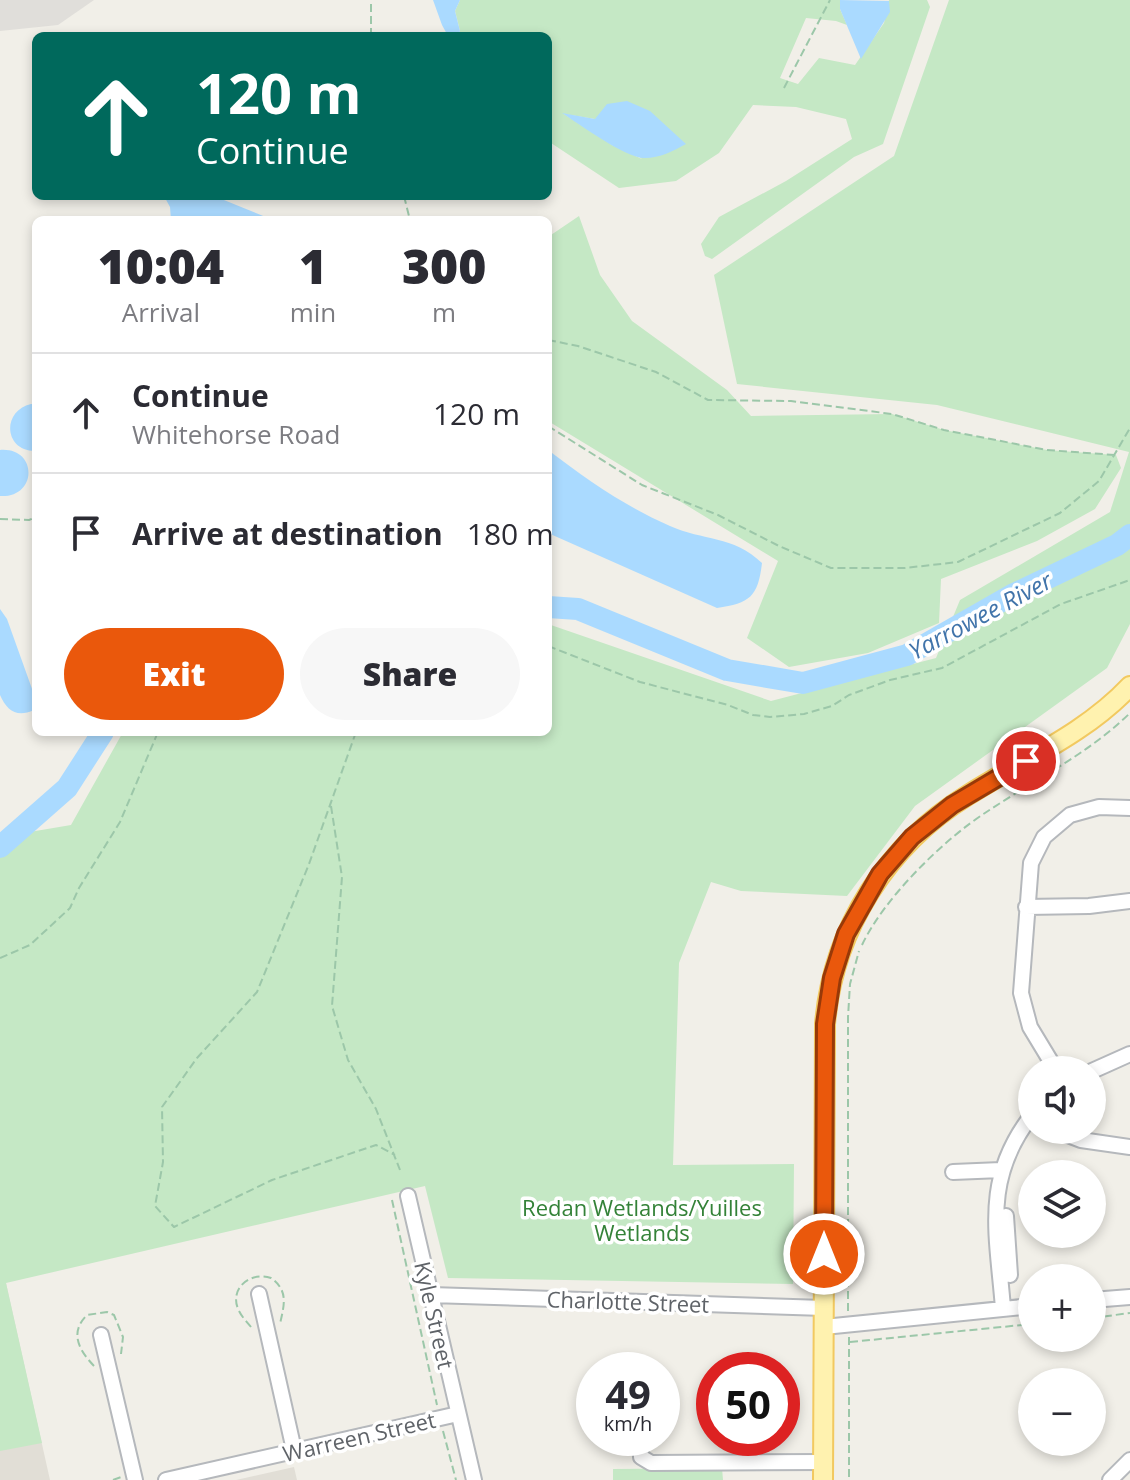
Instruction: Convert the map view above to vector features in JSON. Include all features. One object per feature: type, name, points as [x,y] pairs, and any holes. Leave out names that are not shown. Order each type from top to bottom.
[{"type":"main road","points":[[823,1471],[825,1024],[832,978],[846,934],[867,894],[896,854],[922,829],[952,805],[1070,735],[1130,686]]},
{"type":"street","points":[[1048,1056],[1030,1027],[1022,1002],[1021,976],[1031,863],[1040,842],[1064,818],[1081,811],[1106,807],[1130,808]]},
{"type":"street","points":[[1026,907],[1089,906],[1130,901]]},
{"type":"street","points":[[1106,1065],[1130,1054]]},
{"type":"street","points":[[1007,1308],[1001,1170],[1018,1135]]},
{"type":"street","points":[[1106,1144],[1130,1147]]},
{"type":"street","points":[[953,1172],[1001,1170]]},
{"type":"street","name":"Kyle Street","points":[[408,1196],[474,1480]]},
{"type":"street","points":[[259,1294],[294,1450]]},
{"type":"street","name":"Charlotte Street","points":[[431,1295],[824,1318],[1018,1307]]},
{"type":"street","points":[[1106,1299],[1130,1297]]},
{"type":"street","points":[[101,1335],[128,1479]]},
{"type":"street","name":"Warreen Street","points":[[166,1480],[458,1414]]},
{"type":"street","points":[[641,1456],[651,1463],[823,1471]]},
{"type":"street","points":[[1110,1480],[1130,1460]]},
{"type":"path","points":[[371,0],[371,32]]},
{"type":"path","points":[[784,88],[830,0]]},
{"type":"path","points":[[552,341],[578,346],[656,372],[708,400],[791,401],[892,414],[944,430],[1047,450],[1116,455]]},
{"type":"path","points":[[552,429],[642,485],[718,515],[831,568],[905,568],[958,562],[1060,513],[1099,481],[1130,428]]},
{"type":"path","points":[[0,519],[32,519]]},
{"type":"path","points":[[552,648],[640,682],[728,705],[753,715],[804,714],[832,706],[849,695],[890,680],[942,668],[1061,604],[1130,580]]},
{"type":"path","points":[[847,1198],[850,984],[868,932],[901,889],[962,830],[1095,744],[1130,713]]},
{"type":"path","points":[[0,958],[30,945],[70,908],[120,822],[156,736]]},
{"type":"path","points":[[355,736],[331,805],[257,992],[197,1058],[162,1107],[163,1162],[155,1206],[174,1227],[272,1180],[376,1145],[395,1155]]},
{"type":"path","points":[[331,805],[342,877],[332,1006],[348,1060],[376,1109],[400,1170]]},
{"type":"path","points":[[392,1200],[438,1404]]},
{"type":"path","points":[[96,1371],[81,1350],[77,1338],[80,1322],[87,1315],[97,1312]]},
{"type":"path","points":[[1106,1316],[1130,1313]]},
{"type":"path","points":[[849,1342],[1018,1325]]},
{"type":"path","points":[[444,1431],[456,1480]]},
{"type":"path","points":[[113,1480],[128,1479]]},
{"type":"shaded area","points":[[0,0],[94,0],[58,25],[0,31]]},
{"type":"shaded area","points":[[6,1283],[50,1480],[0,1480],[0,1285]]},
{"type":"shaded area","points":[[294,1467],[297,1480],[236,1480]]},
{"type":"green space","points":[[460,0],[840,0],[840,9],[847,25],[806,18],[780,78],[798,84],[819,58],[855,65],[884,23],[889,0],[927,0],[930,7],[883,144],[854,157],[712,259],[705,256],[701,244],[719,217],[786,181],[852,139],[846,119],[796,107],[753,105],[719,153],[676,181],[619,188],[552,144],[552,32],[460,31],[455,11]],"holes":[[[564,114],[595,119],[642,159],[612,145]]]},
{"type":"green space","name":"Redan Wetlands/Yuilles Wetlands","points":[[949,0],[1130,0],[1130,624],[1107,668],[915,806],[847,896],[741,891],[711,882],[679,963],[673,1165],[794,1164],[793,1284],[448,1278],[425,1186],[6,1283],[42,1443],[0,1451],[0,837],[71,825],[121,736],[552,736],[552,625],[771,701],[936,658],[960,600],[1110,512],[1129,452],[937,405],[737,384],[714,275],[894,156]]},
{"type":"green space","points":[[579,216],[600,275],[632,321],[727,390],[751,416],[892,414],[944,430],[1047,450],[1116,455],[1121,468],[1095,509],[1037,541],[941,579],[939,623],[868,653],[789,667],[747,638],[778,561],[552,423],[552,234]]},
{"type":"green space","points":[[722,1468],[723,1480],[613,1480],[613,1469]]},
{"type":"water","points":[[433,0],[460,0],[455,11],[460,32],[446,32]]},
{"type":"water","points":[[840,0],[889,1],[890,12],[861,59],[840,9]]},
{"type":"water","points":[[627,101],[650,111],[686,144],[656,157],[637,157],[603,140],[562,113],[595,119],[607,104]]},
{"type":"water","points":[[166,200],[224,200],[263,216],[171,216]]},
{"type":"water","points":[[32,404],[32,451],[25,450],[12,438],[11,422],[21,408]]},
{"type":"water","points":[[0,450],[21,456],[27,464],[28,473],[27,482],[21,489],[0,496]]},
{"type":"water","points":[[552,453],[638,510],[682,531],[729,543],[762,563],[755,591],[745,601],[717,608],[552,535]]},
{"type":"water","points":[[0,609],[7,619],[32,689],[32,711],[13,712],[0,695]]},
{"type":"waterway","name":"Yarrowee River","points":[[552,607],[578,609],[727,670],[803,683],[907,655],[1012,595],[1117,545],[1130,535]]},
{"type":"waterway","name":"Yarrowee River","points":[[0,847],[67,788],[100,736]]},
{"type":"route","points":[[824,1254],[825,1024],[827,999],[846,934],[880,874],[912,837],[968,794],[1026,761]]}]
